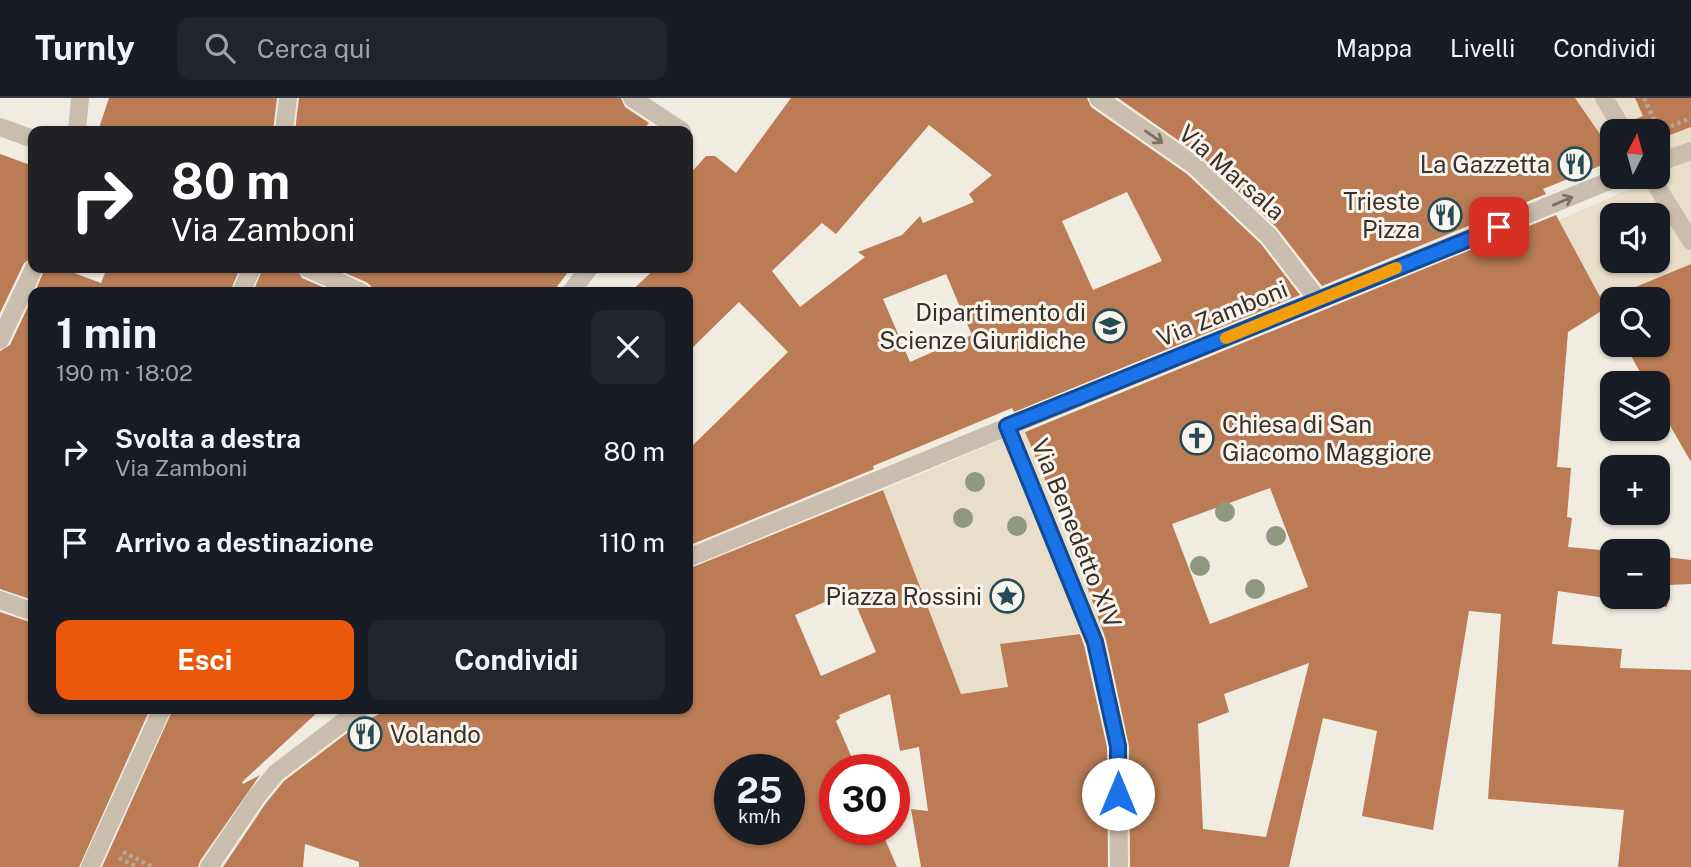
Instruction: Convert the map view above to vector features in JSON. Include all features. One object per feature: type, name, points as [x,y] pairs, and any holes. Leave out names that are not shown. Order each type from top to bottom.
[{"type":"street","points":[[77,126],[80,98]]},
{"type":"street","points":[[285,126],[288,98]]},
{"type":"street","points":[[632,98],[674,126]]},
{"type":"street","name":"Via Marsala","points":[[1098,98],[1194,165],[1269,236],[1318,300]]},
{"type":"street","points":[[1604,98],[1617,119]]},
{"type":"street","points":[[0,127],[28,137]]},
{"type":"street","points":[[1670,158],[1691,151]]},
{"type":"street","name":"Via Zamboni","points":[[693,556],[1600,185]]},
{"type":"street","points":[[1658,189],[1691,241]]},
{"type":"street","points":[[0,341],[32,273]]},
{"type":"street","points":[[318,273],[350,287]]},
{"type":"street","points":[[574,287],[585,273]]},
{"type":"street","name":"Via Benedetto XIV","points":[[1007,426],[1095,642],[1118,746],[1119,867]]},
{"type":"street","points":[[0,600],[28,610]]},
{"type":"street","points":[[90,867],[160,714]]},
{"type":"street","points":[[209,867],[257,796],[276,773],[353,714]]},
{"type":"path","points":[[1644,98],[1659,131],[1691,118]]},
{"type":"path","points":[[121,851],[153,867]]},
{"type":"shaded area","points":[[1575,98],[1635,98],[1643,116],[1638,119],[1600,119],[1600,133]]},
{"type":"shaded area","points":[[1691,127],[1691,264],[1670,273],[1670,203],[1600,203],[1600,273],[1669,273],[1636,287],[1600,287],[1600,297],[1559,220],[1630,189],[1670,189],[1670,135]]},
{"type":"shaded area","name":"Piazza Rossini","points":[[1024,430],[1074,549],[1103,630],[1000,644],[1008,687],[958,695],[948,659],[883,490]]},
{"type":"building","points":[[109,98],[277,98],[274,126],[100,126]]},
{"type":"building","points":[[299,98],[621,98],[625,107],[649,123],[646,126],[296,126]]},
{"type":"building","points":[[791,98],[1087,98],[1091,107],[1187,174],[1261,244],[1300,295],[1014,412],[1012,408],[693,544],[693,445],[788,352],[739,302],[693,347],[693,287],[635,287],[651,273],[693,273],[693,170],[706,156],[715,156],[736,173]],"holes":[[[929,125],[992,175],[969,194],[974,202],[923,223],[920,216],[902,235],[858,252],[865,257],[800,307],[772,271],[822,223],[836,234]],[[1127,192],[1162,261],[1093,290],[1062,221]],[[946,274],[972,335],[910,362],[883,299]]]},
{"type":"building","points":[[1118,98],[1575,98],[1600,134],[1600,166],[1543,189],[1546,194],[1322,286],[1277,228],[1202,157]]},
{"type":"building","points":[[1635,98],[1691,98],[1691,127],[1670,135],[1670,119],[1636,119],[1643,116]]},
{"type":"building","points":[[0,154],[28,164],[28,260],[24,263],[0,313]]},
{"type":"building","points":[[1556,215],[1600,297],[1600,312],[1568,332],[1557,467],[1571,468],[1567,517],[1572,518],[1568,547],[1600,550],[1600,597],[1558,591],[1552,644],[1622,649],[1620,668],[1691,670],[1691,867],[1618,867],[1624,810],[1488,799],[1501,614],[1469,611],[1433,830],[1362,816],[1377,731],[1323,718],[1289,867],[1130,867],[1129,746],[1106,640],[1074,549],[1025,432]],"holes":[[[1270,488],[1308,587],[1210,624],[1172,524]],[[1309,663],[1266,837],[1203,829],[1198,724],[1229,712],[1224,694]]]},
{"type":"building","points":[[1691,264],[1691,462],[1670,426],[1670,371],[1639,371],[1632,357],[1670,357],[1670,287],[1636,287]]},
{"type":"building","points":[[43,273],[74,273],[101,283],[105,273],[238,273],[232,287],[37,287]]},
{"type":"building","points":[[261,273],[299,273],[302,278],[323,287],[255,287]]},
{"type":"building","points":[[345,273],[567,273],[557,287],[371,287]]},
{"type":"building","points":[[28,307],[28,598],[0,589],[0,351],[10,345]]},
{"type":"building","points":[[883,490],[961,694],[1008,687],[1000,644],[1080,634],[1107,747],[1108,867],[921,867],[911,809],[928,811],[919,747],[900,751],[890,694],[839,715],[840,718],[836,721],[850,754],[819,754],[819,845],[887,845],[897,867],[359,867],[359,862],[305,844],[303,867],[223,867],[284,781],[359,724],[379,714],[693,714],[693,567]],"holes":[[[850,591],[876,652],[821,676],[795,615]]]},
{"type":"building","points":[[1670,558],[1691,560],[1691,584],[1670,585]]},
{"type":"building","points":[[0,612],[28,621],[28,714],[148,714],[79,867],[0,867]]},
{"type":"building","points":[[171,714],[316,714],[242,782],[243,784],[260,775],[198,867],[102,867]]},
{"type":"slow traffic","points":[[1226,338],[1396,268]]},
{"type":"place","name":"La Gazzetta","points":[[1575,164]]},
{"type":"place","name":"Trieste Pizza","points":[[1445,215]]},
{"type":"place","name":"Dipartimento di Scienze Giuridiche","points":[[1110,326]]},
{"type":"place","name":"Chiesa di San Giacomo Maggiore","points":[[1197,438]]},
{"type":"place","name":"Piazza Rossini","points":[[1007,596]]},
{"type":"place","name":"Volando","points":[[365,734]]},
{"type":"route","points":[[1118,794],[1118,746],[1095,642],[1007,426],[1499,227]]}]
